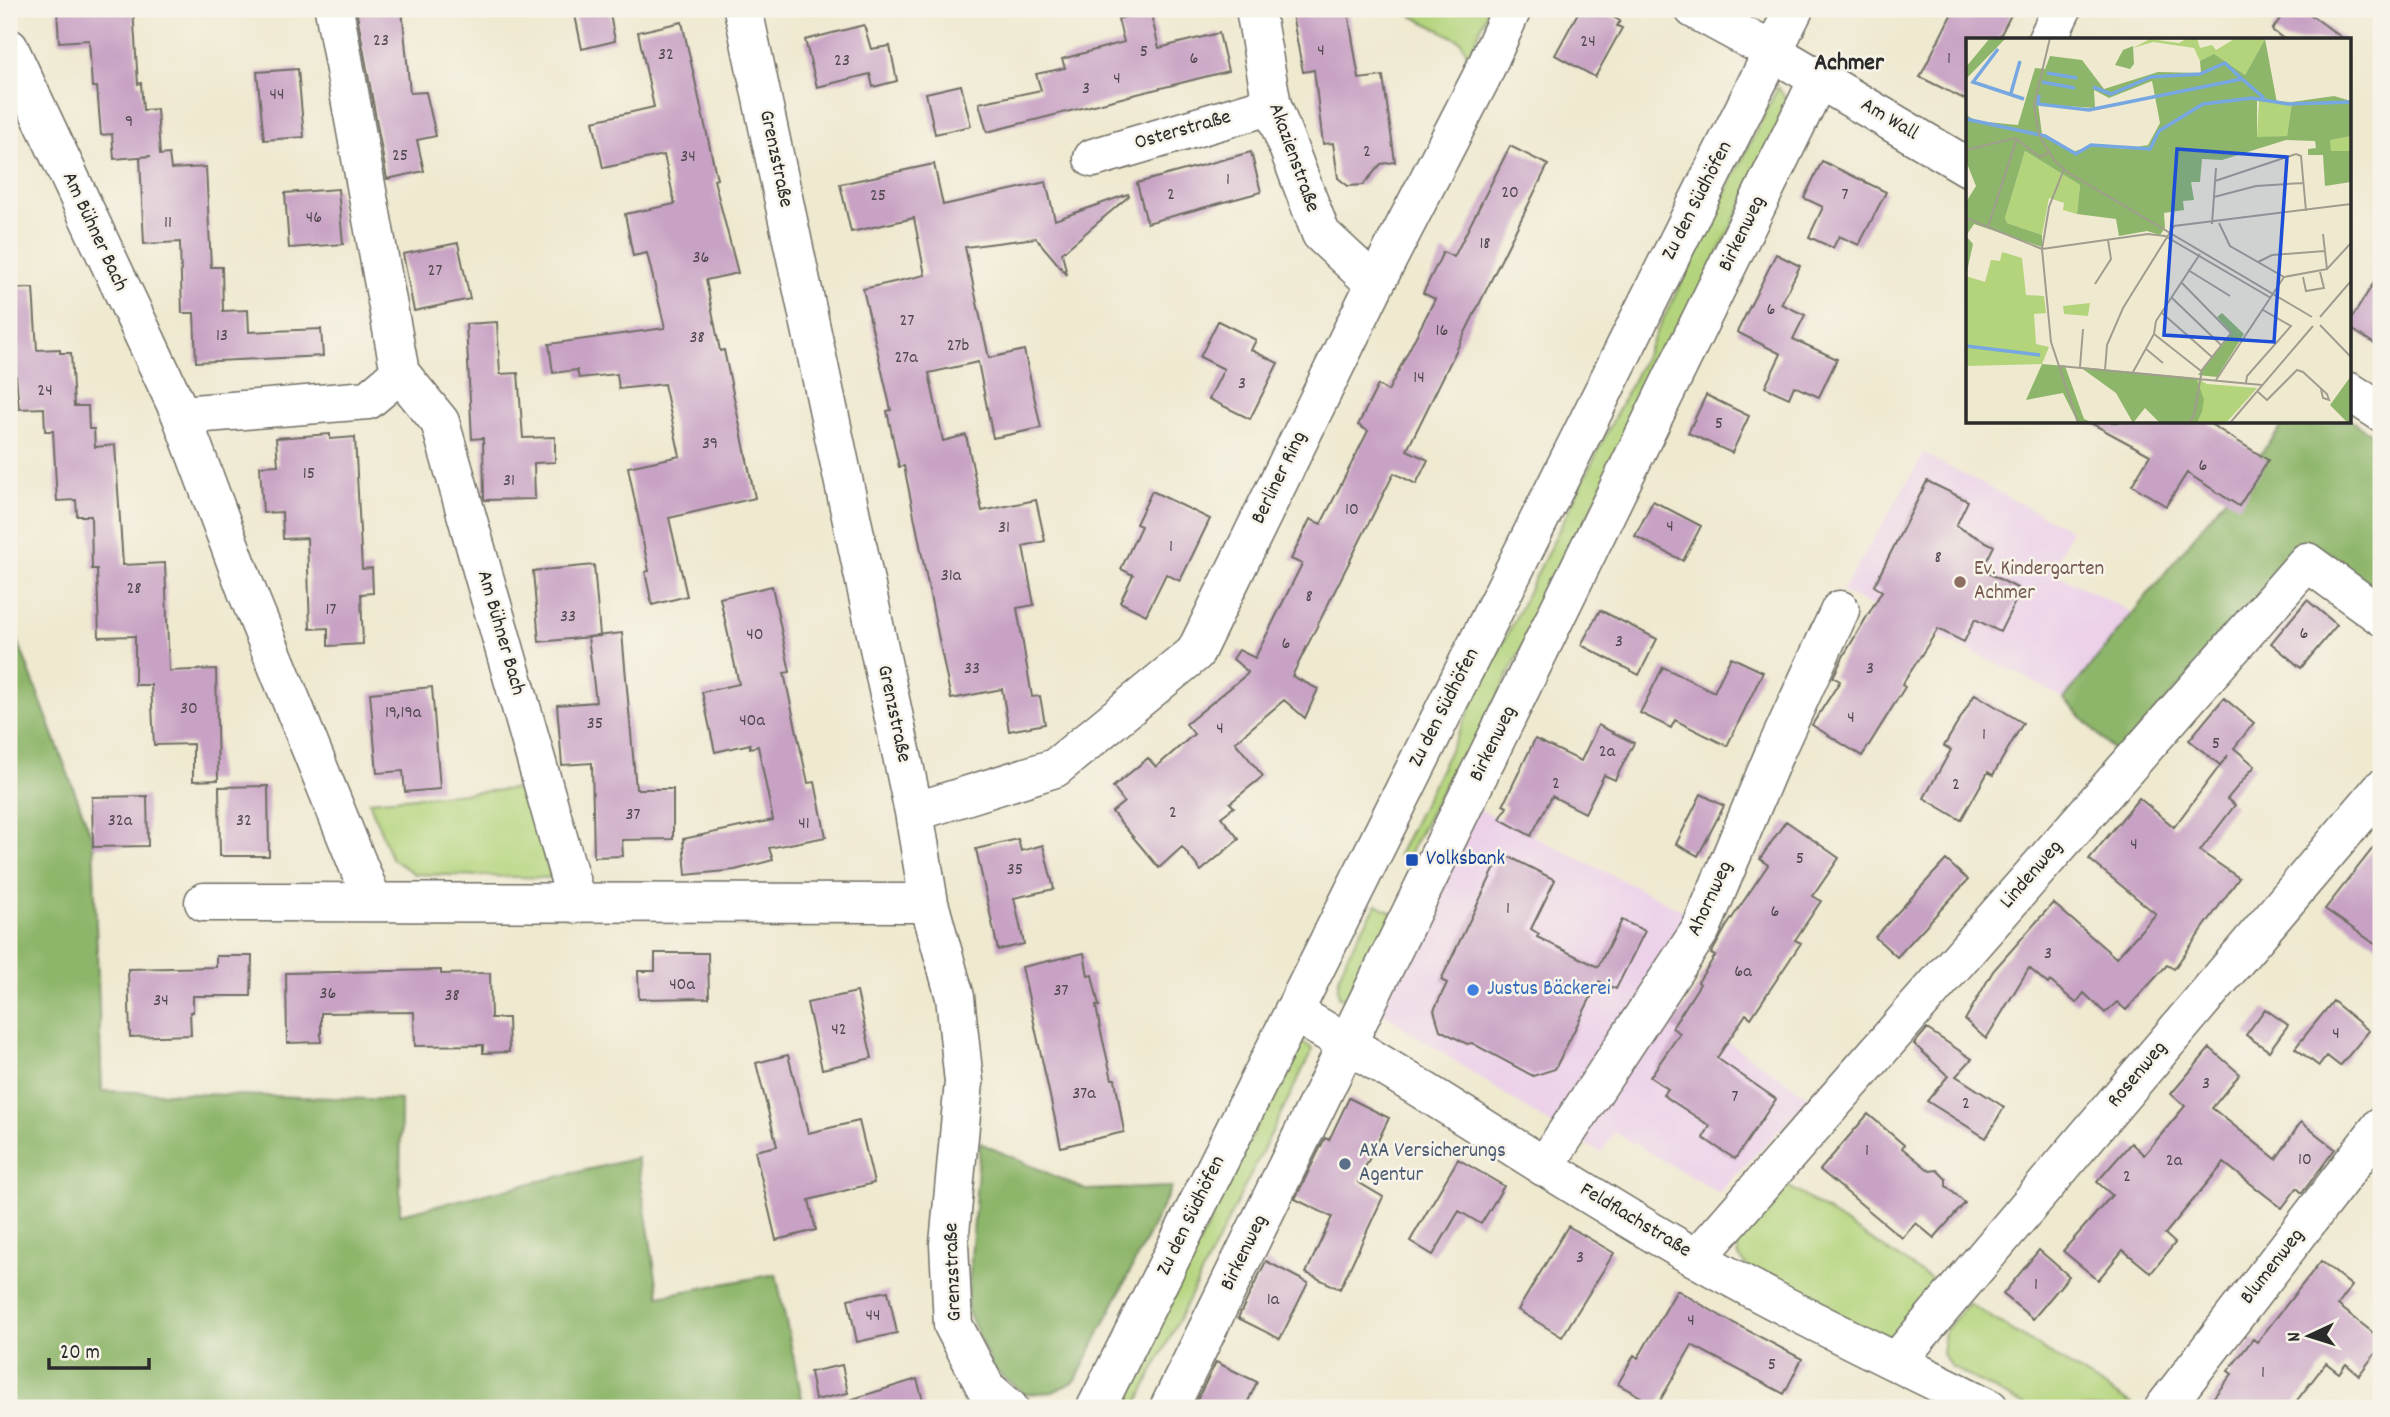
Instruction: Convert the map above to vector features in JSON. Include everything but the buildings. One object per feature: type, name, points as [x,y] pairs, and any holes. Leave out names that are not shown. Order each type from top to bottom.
[{"type":"street","name":"Am Bühner Bach","points":[[334,9],[400,373],[440,422],[577,904]]},
{"type":"street","name":"Grenzstraße","points":[[744,9],[914,813],[929,903],[955,997],[964,1082],[949,1244],[953,1325],[986,1388],[1009,1408]]},
{"type":"street","name":"Akazienstraße","points":[[1255,9],[1272,105],[1321,234],[1375,284]]},
{"type":"street","name":"Berliner Ring","points":[[914,813],[1055,768],[1195,653],[1375,284],[1481,78],[1512,9]]},
{"type":"street","points":[[1693,9],[1773,52]]},
{"type":"street","name":"Zu den Südhöfen","points":[[1097,1408],[1794,9]]},
{"type":"street","points":[[2048,38],[2062,9]]},
{"type":"street","name":"Am Bühner Bach","points":[[9,48],[181,415],[248,594],[373,902]]},
{"type":"street","name":"Am Wall","points":[[1773,52],[1966,166]]},
{"type":"street","name":"Birkenweg","points":[[1169,1408],[1819,78]]},
{"type":"street","name":"Osterstraße","points":[[1093,158],[1272,105]]},
{"type":"street","points":[[181,415],[369,400],[400,373]]},
{"type":"street","points":[[2352,394],[2381,412]]},
{"type":"street","name":"Lindenweg","points":[[1697,1258],[2307,562],[2381,616]]},
{"type":"street","name":"Ahornweg","points":[[1544,1167],[1701,929],[1774,754],[1840,610]]},
{"type":"street","name":"Rosenweg","points":[[1896,1362],[2381,789]]},
{"type":"street","points":[[204,902],[929,903]]},
{"type":"street","name":"Feldflachstraße","points":[[1293,1012],[1348,1043],[1544,1167],[1697,1258],[1989,1408]]},
{"type":"street","name":"Blumenweg","points":[[2164,1408],[2381,1126]]},
{"type":"shaded area","name":"Ev. Kindergarten Achmer","points":[[1924,454],[2071,530],[2052,572],[2133,613],[2064,699],[2018,673],[1842,592]]},
{"type":"shaded area","points":[[1477,808],[1716,927],[1667,1001],[1810,1097],[1719,1193],[1614,1132],[1601,1153],[1553,1126],[1381,1012]]},
{"type":"green space","points":[[1399,9],[1488,9],[1469,58],[1461,41]]},
{"type":"green space","points":[[1778,87],[1786,99],[1781,127],[1456,780],[1448,778],[1406,860],[1398,855]]},
{"type":"green space","points":[[2352,421],[2381,439],[2381,605],[2303,552],[2117,754],[2064,699],[2284,424],[2352,424]]},
{"type":"green space","points":[[9,617],[93,840],[102,1091],[401,1100],[400,1214],[637,1158],[659,1296],[776,1274],[804,1408],[9,1408]]},
{"type":"green space","points":[[526,788],[551,878],[415,874],[391,858],[369,801]]},
{"type":"green space","points":[[1377,904],[1394,914],[1349,999],[1339,997],[1338,987],[1344,963]]},
{"type":"green space","points":[[1304,1043],[1313,1049],[1135,1408],[1119,1408],[1295,1048]]},
{"type":"green space","points":[[980,1143],[1086,1190],[1172,1187],[1076,1380],[1053,1392],[1025,1394],[993,1369],[967,1309]]},
{"type":"green space","points":[[1785,1184],[1945,1288],[1892,1337],[1876,1338],[1749,1269],[1738,1255],[1736,1235]]},
{"type":"green space","points":[[1968,1303],[2138,1408],[2029,1408],[1953,1368],[1942,1354],[1945,1331]]},
{"type":"place","name":"Ev. Kindergarten Achmer","points":[[1960,582]]},
{"type":"place","name":"Volksbank","points":[[1412,860]]},
{"type":"place","name":"Justus Bäckerei","points":[[1473,990]]},
{"type":"place","name":"AXA Versicherungs Agentur","points":[[1345,1164]]},
{"type":"district","name":"Achmer","points":[[1849,64]]}]
